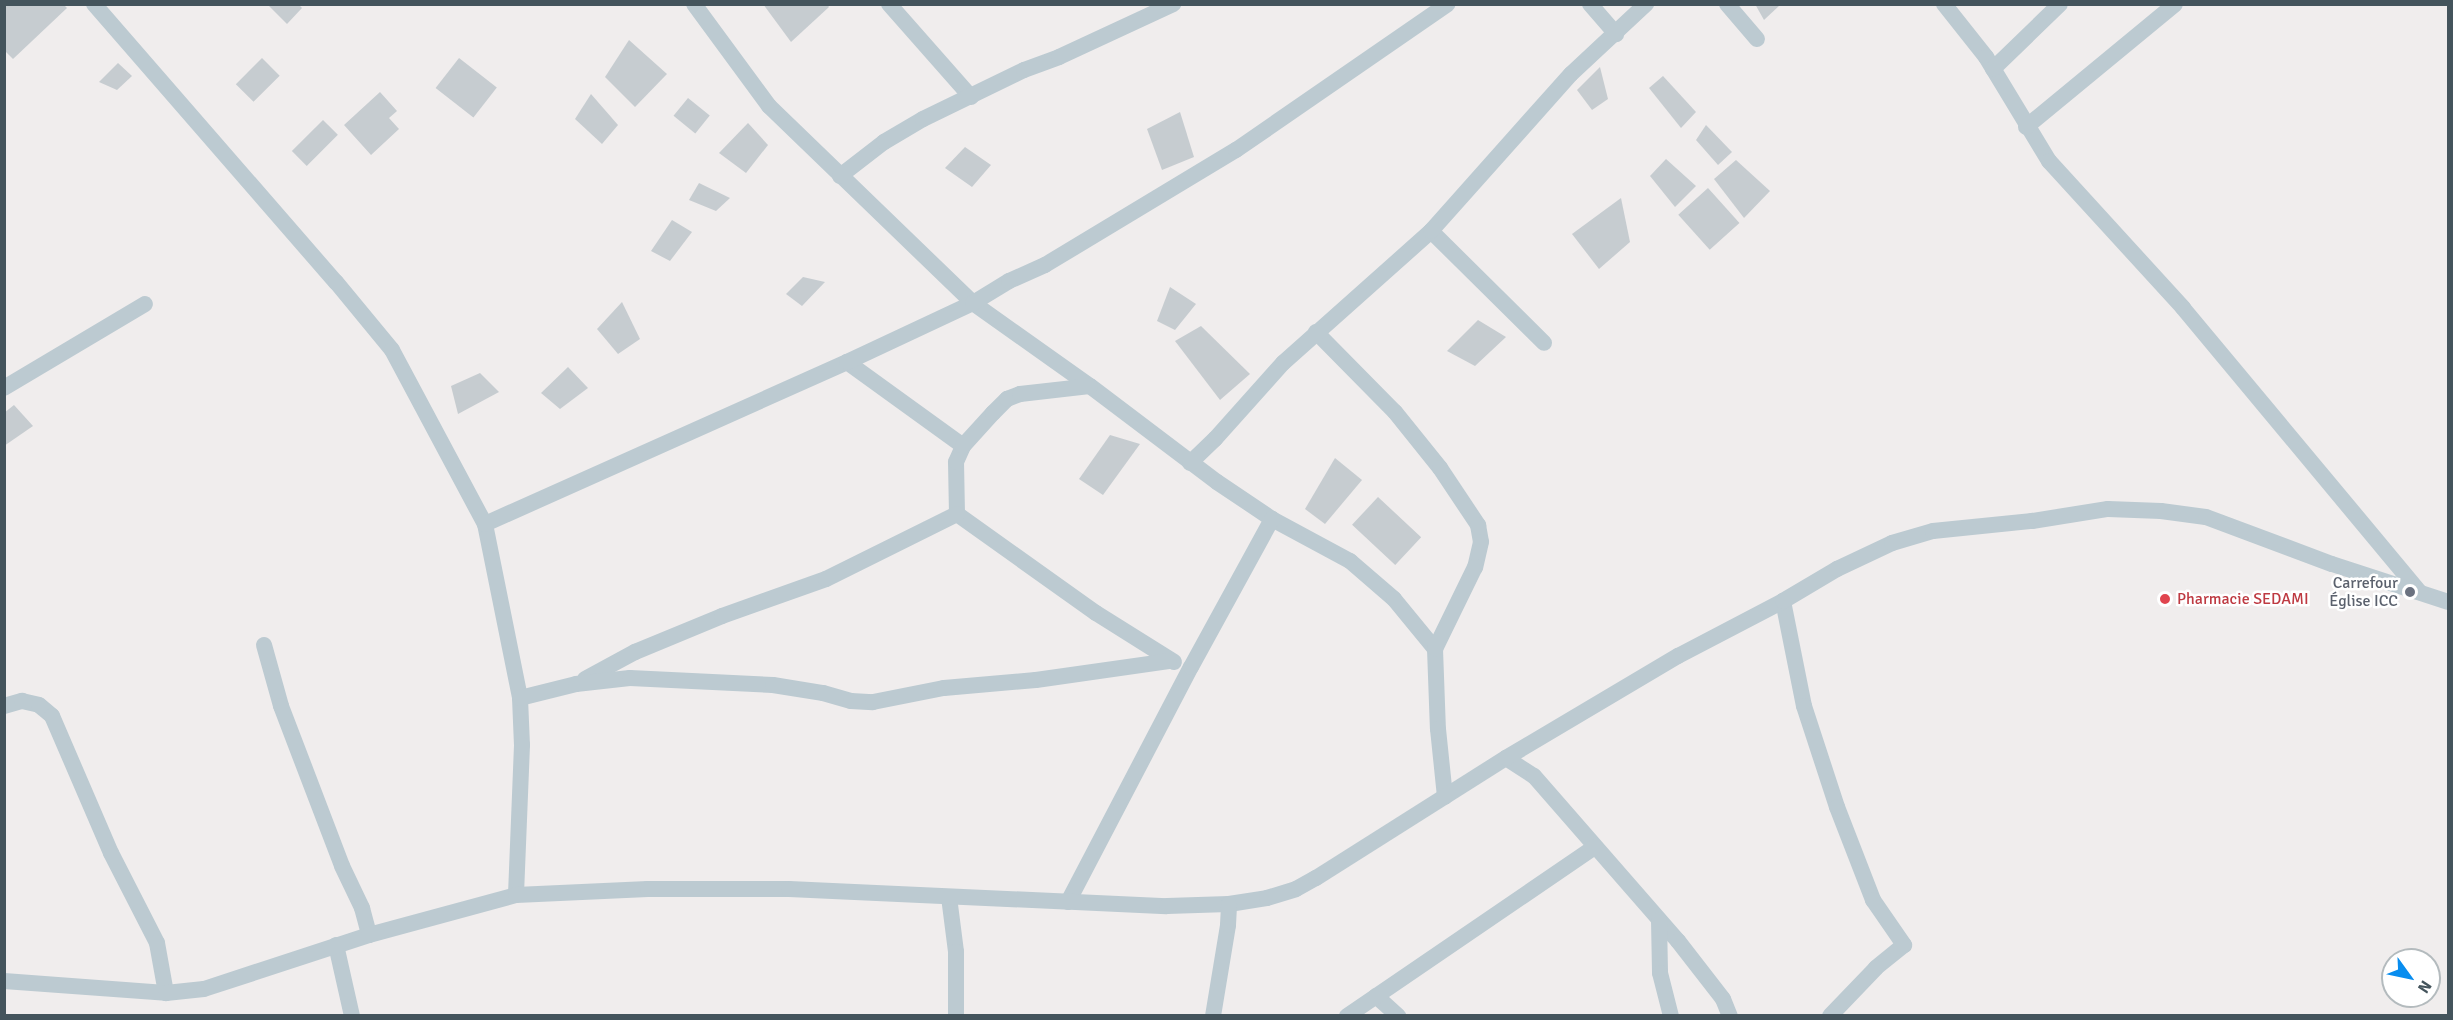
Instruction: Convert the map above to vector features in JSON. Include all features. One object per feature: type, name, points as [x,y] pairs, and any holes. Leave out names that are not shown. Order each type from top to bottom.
[{"type":"street","points":[[94,4],[336,282],[392,350],[485,524],[520,698],[522,745],[516,895]]},
{"type":"street","points":[[694,4],[769,106],[973,303],[1090,386],[1190,463],[1272,519],[1331,549],[1374,579],[1435,649]]},
{"type":"street","points":[[889,4],[971,97]]},
{"type":"street","points":[[840,176],[884,142],[913,124],[1024,70],[1059,57],[1173,4]]},
{"type":"street","points":[[485,524],[973,303],[1185,183],[1448,4]]},
{"type":"street","points":[[1590,4],[1616,34]]},
{"type":"street","points":[[1190,463],[1215,440],[1283,363],[1431,231],[1572,74],[1646,4]]},
{"type":"street","points":[[1727,4],[1757,39]]},
{"type":"street","points":[[1944,4],[1993,69],[2026,127],[2049,161],[2170,292],[2420,593]]},
{"type":"street","points":[[1993,69],[2060,4]]},
{"type":"street","points":[[2026,127],[2175,4]]},
{"type":"street","points":[[1431,231],[1544,344]]},
{"type":"street","points":[[4,388],[145,304]]},
{"type":"street","points":[[1316,332],[1395,412],[1440,468],[1478,525],[1481,542],[1475,567],[1435,649],[1438,729],[1445,797]]},
{"type":"street","points":[[847,362],[963,446]]},
{"type":"street","points":[[957,514],[956,462],[963,446],[1007,399],[1020,394],[1090,386]]},
{"type":"street","points":[[4,981],[166,993],[204,989],[369,935],[516,895],[705,889],[789,890],[1167,906],[1229,904],[1267,898],[1296,890],[1506,758],[1678,656],[1783,601],[1837,568],[1892,543],[1933,531],[2032,521],[2108,509],[2161,512],[2206,518],[2332,564],[2448,602]]},
{"type":"street","points":[[957,514],[1169,661],[1191,667]]},
{"type":"street","points":[[576,684],[657,643],[722,616],[826,579],[957,514]]},
{"type":"street","points":[[1068,902],[1191,667],[1272,519]]},
{"type":"street","points":[[1783,601],[1804,706],[1837,807],[1873,900],[1904,945],[1876,968],[1830,1016]]},
{"type":"street","points":[[264,645],[281,706],[342,866],[362,909],[369,935]]},
{"type":"street","points":[[520,698],[576,684],[630,678],[762,684],[873,702],[944,688],[1036,680],[1169,661]]},
{"type":"street","points":[[4,706],[22,701],[39,705],[52,716],[111,853],[157,943],[166,993]]},
{"type":"street","points":[[1506,758],[1533,776],[1659,920],[1701,969],[1723,999],[1730,1016]]},
{"type":"street","points":[[1347,1016],[1595,847]]},
{"type":"street","points":[[949,897],[956,952],[956,1016]]},
{"type":"street","points":[[1213,1016],[1229,904]]},
{"type":"street","points":[[1659,920],[1660,973],[1671,1016]]},
{"type":"street","points":[[336,945],[352,1016]]},
{"type":"street","points":[[1376,996],[1398,1016]]},
{"type":"building","points":[[7,4],[63,4],[67,8],[13,59],[4,50],[4,7]]},
{"type":"building","points":[[267,4],[298,4],[302,8],[287,24]]},
{"type":"building","points":[[763,4],[827,4],[829,7],[791,42]]},
{"type":"building","points":[[1755,4],[1781,4],[1764,20]]},
{"type":"building","points":[[629,40],[667,74],[635,107],[605,77]]},
{"type":"building","points":[[262,58],[280,76],[254,102],[236,84]]},
{"type":"building","points":[[459,58],[497,88],[473,117],[436,88]]},
{"type":"building","points":[[118,63],[132,76],[117,90],[99,82]]},
{"type":"building","points":[[1600,67],[1608,99],[1592,110],[1577,90]]},
{"type":"building","points":[[1663,76],[1696,112],[1681,128],[1649,88]]},
{"type":"building","points":[[380,92],[397,111],[389,118],[399,129],[371,155],[344,125]]},
{"type":"building","points":[[591,94],[618,125],[602,144],[575,119]]},
{"type":"building","points":[[688,98],[710,116],[695,133],[674,116]]},
{"type":"building","points":[[1180,112],[1194,157],[1162,170],[1147,129]]},
{"type":"building","points":[[323,120],[338,135],[307,166],[292,151]]},
{"type":"building","points":[[748,123],[768,145],[746,173],[719,153]]},
{"type":"building","points":[[1706,125],[1732,152],[1718,165],[1696,140]]},
{"type":"building","points":[[965,147],[991,165],[972,187],[945,168]]},
{"type":"building","points":[[1666,159],[1696,186],[1675,207],[1650,176]]},
{"type":"building","points":[[1736,160],[1770,191],[1744,218],[1714,179]]},
{"type":"building","points":[[699,183],[730,198],[716,211],[689,200]]},
{"type":"building","points":[[1708,188],[1739,223],[1710,250],[1678,215]]},
{"type":"building","points":[[1621,198],[1630,242],[1599,269],[1572,234]]},
{"type":"building","points":[[672,220],[692,232],[670,261],[651,251]]},
{"type":"building","points":[[803,277],[825,282],[802,306],[786,294]]},
{"type":"building","points":[[1170,287],[1196,304],[1175,330],[1157,321]]},
{"type":"building","points":[[622,302],[640,339],[618,354],[597,329]]},
{"type":"building","points":[[1478,320],[1506,337],[1475,366],[1447,351]]},
{"type":"building","points":[[1201,326],[1250,374],[1220,400],[1175,341]]},
{"type":"building","points":[[568,367],[588,388],[560,409],[541,393]]},
{"type":"building","points":[[480,373],[499,392],[458,414],[451,386]]},
{"type":"building","points":[[14,405],[33,426],[4,446],[4,413]]},
{"type":"building","points":[[1110,435],[1140,444],[1103,495],[1079,479]]},
{"type":"building","points":[[1335,458],[1362,480],[1325,524],[1305,509]]},
{"type":"building","points":[[1378,497],[1421,537],[1395,565],[1352,525]]},
{"type":"place","name":"Carrefour Église ICC","points":[[2410,592]]},
{"type":"place","name":"Pharmacie SEDAMI","points":[[2165,599]]}]
